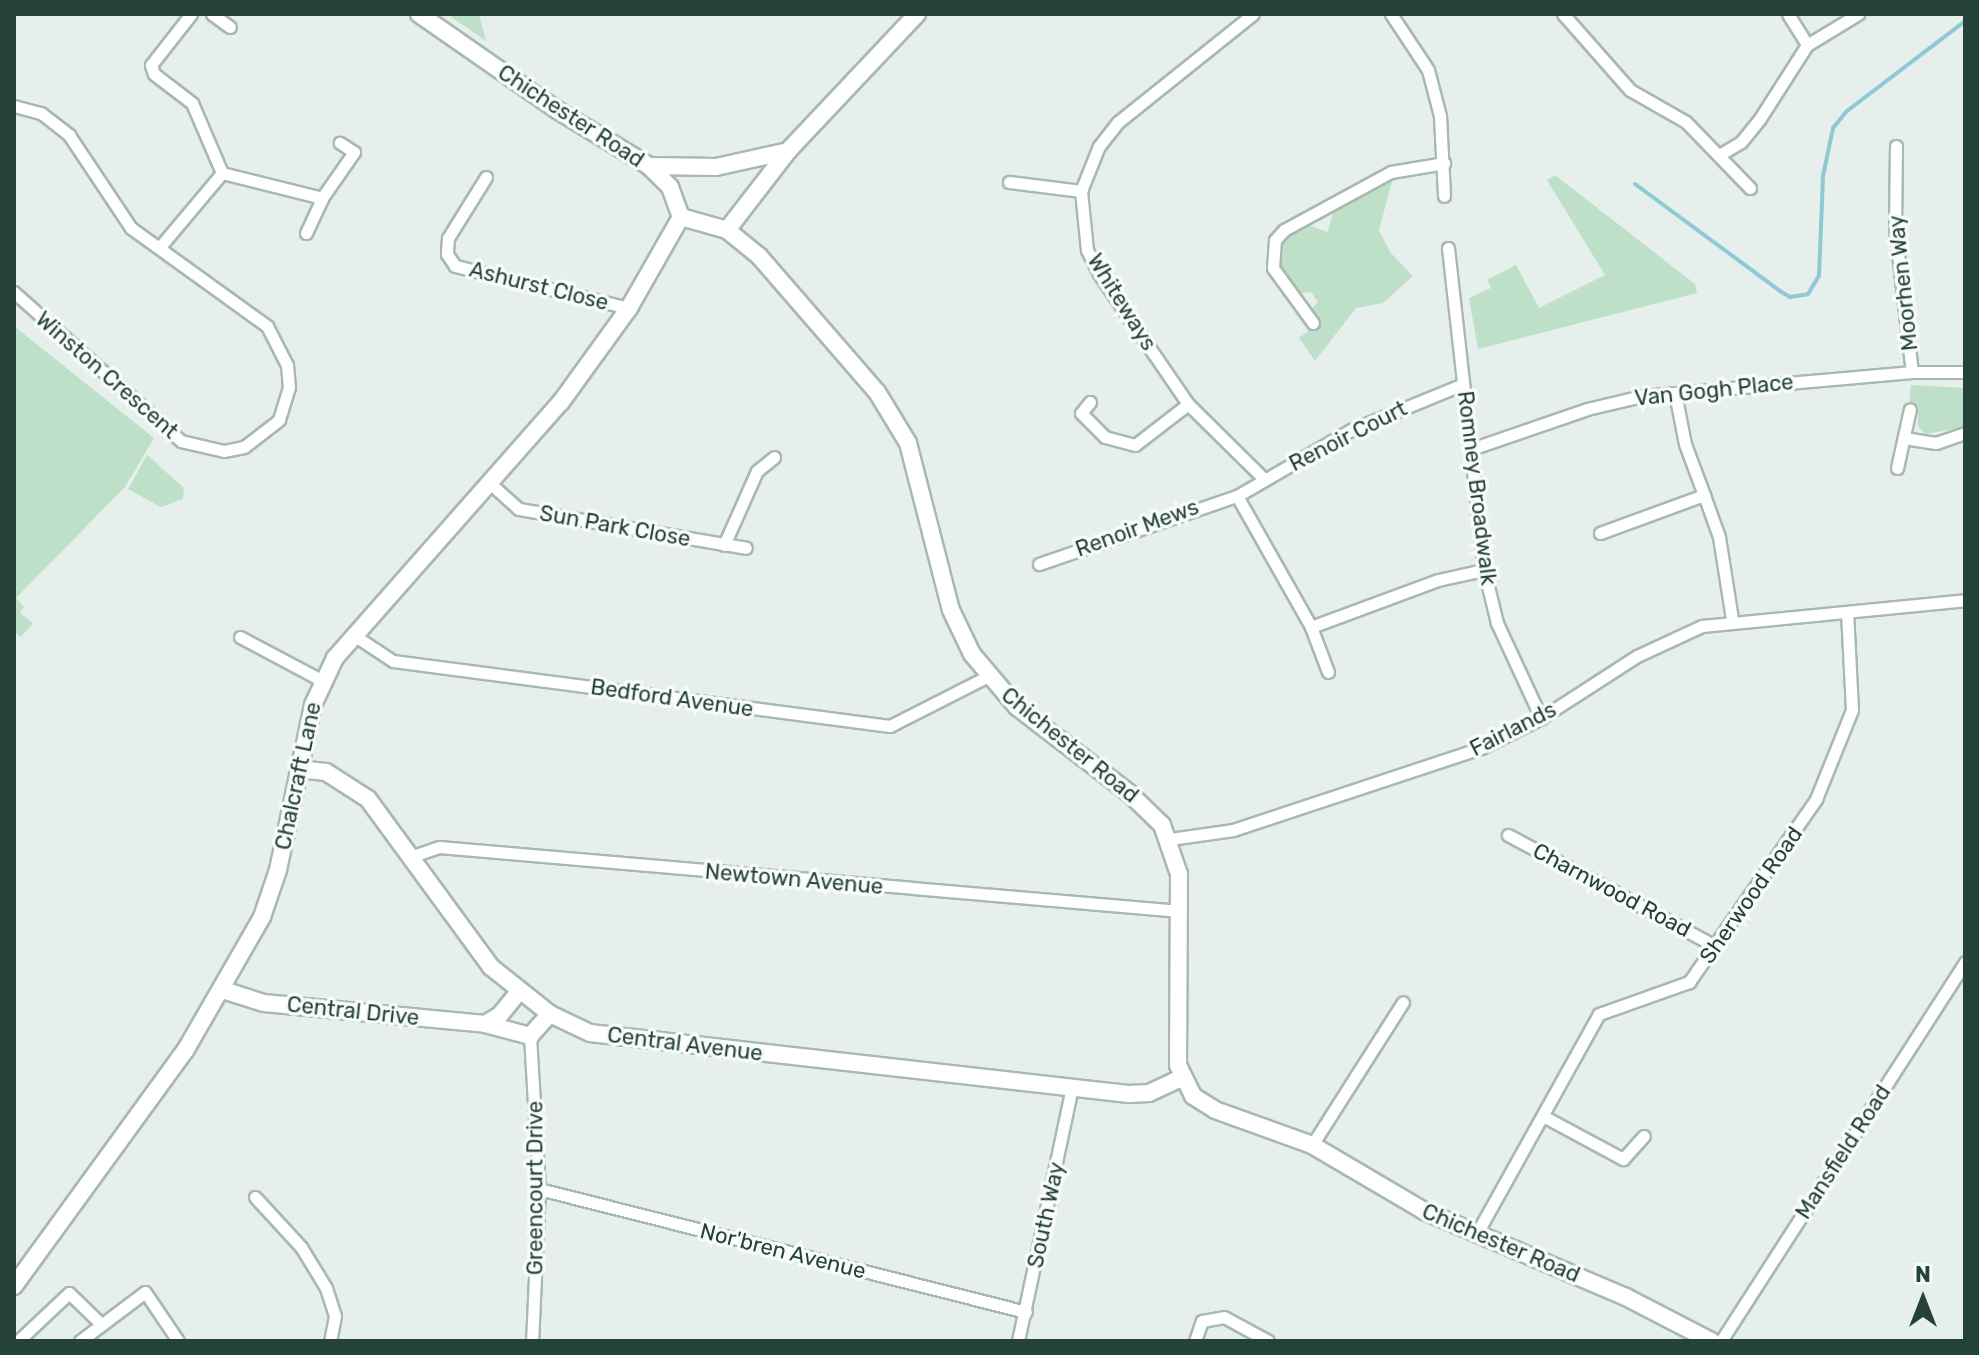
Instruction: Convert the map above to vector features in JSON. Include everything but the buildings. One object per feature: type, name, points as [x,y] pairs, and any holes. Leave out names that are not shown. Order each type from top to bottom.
[{"type":"street","points":[[191,14],[151,65],[154,74],[192,103],[222,173]]},
{"type":"street","points":[[212,14],[230,27]]},
{"type":"street","name":"Chichester Road","points":[[419,14],[557,110],[649,166],[670,187],[681,217],[727,230],[759,256],[895,415],[908,443],[951,610],[988,676],[1017,707],[1153,813],[1170,839],[1180,911],[1181,1078],[1193,1096],[1215,1110],[1312,1145],[1424,1211],[1626,1297],[1711,1341]]},
{"type":"street","points":[[727,230],[788,151],[917,14]]},
{"type":"street","name":"Whiteways","points":[[1253,14],[1118,122],[1099,146],[1081,191],[1087,250],[1099,274],[1188,404],[1265,480]]},
{"type":"street","points":[[1391,14],[1428,70],[1444,163],[1444,196]]},
{"type":"street","points":[[1563,14],[1630,90],[1686,122],[1721,154],[1750,188]]},
{"type":"street","points":[[1788,14],[1807,45]]},
{"type":"street","points":[[1721,154],[1741,142],[1759,120],[1807,45],[1858,14]]},
{"type":"street","name":"Winston Crescent","points":[[14,106],[41,113],[69,135],[131,228],[267,326],[287,365],[286,404],[279,420],[244,447],[224,451],[181,441],[14,292]]},
{"type":"street","points":[[306,233],[322,198],[354,152],[340,143]]},
{"type":"street","name":"Moorhen Way","points":[[1896,146],[1895,228],[1912,372]]},
{"type":"street","points":[[649,166],[716,167],[788,151]]},
{"type":"street","points":[[1313,323],[1273,268],[1275,240],[1284,230],[1391,172],[1444,163]]},
{"type":"street","points":[[222,173],[322,198]]},
{"type":"street","points":[[159,248],[222,173]]},
{"type":"street","name":"Ashurst Close","points":[[486,177],[448,238],[447,254],[455,266],[629,308]]},
{"type":"street","points":[[1009,182],[1081,191]]},
{"type":"street","name":"Chalcraft Lane","points":[[14,1286],[120,1147],[223,990],[262,917],[274,882],[321,680],[352,634],[492,485],[629,308],[681,217]]},
{"type":"street","name":"Romney Broadwalk","points":[[1448,248],[1484,570],[1497,623],[1541,718]]},
{"type":"street","name":"Van Gogh Place","points":[[1471,449],[1601,405],[1675,393],[1912,372],[1965,372]]},
{"type":"street","name":"Renoir Court","points":[[1237,496],[1351,430],[1463,384]]},
{"type":"street","points":[[1675,393],[1685,444],[1719,537],[1732,619]]},
{"type":"street","points":[[1090,402],[1081,413],[1105,437],[1135,445],[1188,404]]},
{"type":"street","points":[[1897,468],[1910,409]]},
{"type":"street","points":[[1904,438],[1936,443],[1965,433]]},
{"type":"street","points":[[724,545],[757,471],[774,457]]},
{"type":"street","name":"Sun Park Close","points":[[492,485],[519,509],[746,548]]},
{"type":"street","points":[[1600,533],[1704,495]]},
{"type":"street","points":[[1237,496],[1311,627],[1328,672]]},
{"type":"street","name":"Renoir Mews","points":[[1039,564],[1237,496]]},
{"type":"street","points":[[1311,627],[1438,580],[1484,570]]},
{"type":"street","name":"Fairlands","points":[[1170,839],[1233,830],[1424,771],[1541,718],[1637,656],[1682,633],[1732,619],[1965,600]]},
{"type":"street","name":"Sherwood Road","points":[[1477,1233],[1599,1014],[1689,982],[1810,808],[1852,710],[1847,612]]},
{"type":"street","name":"Bedford Avenue","points":[[352,634],[393,661],[890,726],[988,676]]},
{"type":"street","points":[[240,637],[321,680]]},
{"type":"street","name":"Central Avenue","points":[[298,769],[326,772],[354,787],[491,967],[518,993],[550,1014],[590,1033],[1072,1088],[1149,1093],[1181,1078]]},
{"type":"street","name":"Charnwood Road","points":[[1508,835],[1715,946]]},
{"type":"street","name":"Newtown Avenue","points":[[410,857],[439,847],[1180,911]]},
{"type":"street","name":"Mansfield Road","points":[[1721,1341],[1965,962]]},
{"type":"street","name":"Central Drive","points":[[223,990],[264,1003],[485,1024],[505,1020],[518,993]]},
{"type":"street","points":[[1312,1145],[1403,1002]]},
{"type":"street","points":[[505,1020],[530,1036],[550,1014]]},
{"type":"street","name":"Greencourt Drive","points":[[530,1036],[539,1189],[532,1341]]},
{"type":"street","name":"South Way","points":[[1018,1341],[1072,1088]]},
{"type":"street","points":[[1543,1116],[1623,1159],[1644,1136]]},
{"type":"street","name":"Nor'bren Avenue","points":[[539,1189],[1026,1312]]},
{"type":"street","points":[[255,1197],[301,1247],[326,1288],[335,1316],[330,1341]]},
{"type":"street","points":[[80,1341],[145,1292],[178,1341]]},
{"type":"street","points":[[18,1341],[69,1293],[100,1323]]},
{"type":"street","points":[[1195,1341],[1202,1321],[1224,1317],[1268,1341]]},
{"type":"green space","points":[[447,14],[479,14],[486,41]]},
{"type":"green space","points":[[1555,175],[1695,284],[1697,293],[1478,349],[1469,298],[1491,288],[1487,280],[1516,265],[1539,308],[1605,275],[1547,180]]},
{"type":"green space","points":[[1393,178],[1379,230],[1390,252],[1413,276],[1383,303],[1356,308],[1315,361],[1299,338],[1320,322],[1311,310],[1318,302],[1311,292],[1299,293],[1282,271],[1279,244],[1305,224],[1328,232],[1334,207]]},
{"type":"green space","points":[[14,326],[154,438],[125,487],[16,598],[24,607],[20,613],[33,623],[21,637],[14,632]]},
{"type":"green space","points":[[1911,385],[1965,388],[1965,427],[1925,434],[1918,426],[1918,406],[1909,404]]},
{"type":"green space","points":[[147,455],[184,488],[183,499],[161,507],[128,489]]},
{"type":"waterway","points":[[1635,184],[1780,291],[1790,297],[1808,294],[1819,276],[1823,176],[1833,128],[1847,111],[1965,21]]}]
